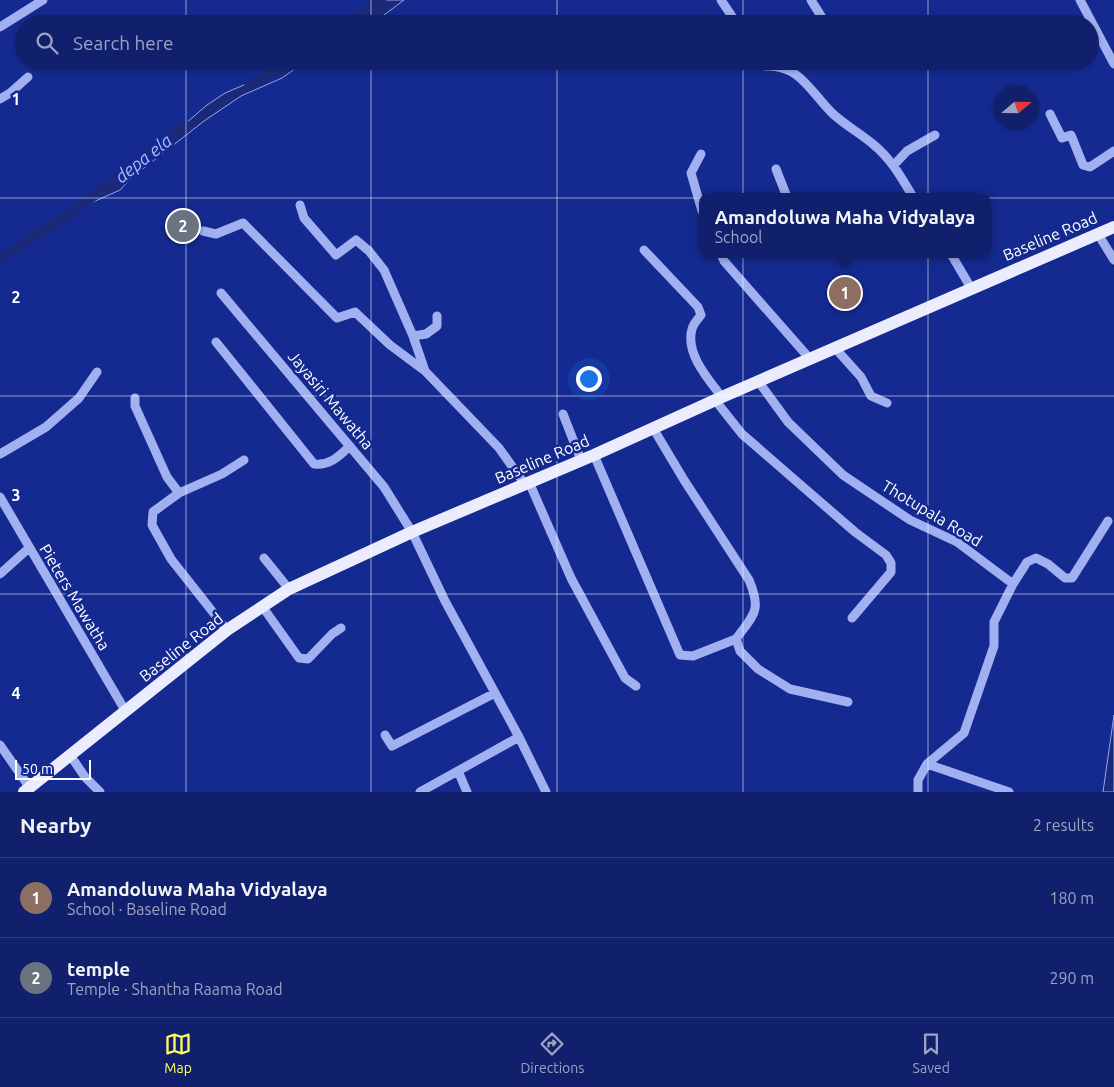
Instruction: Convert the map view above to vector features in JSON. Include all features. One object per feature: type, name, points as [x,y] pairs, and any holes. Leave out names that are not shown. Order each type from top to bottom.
[{"type":"main road","name":"Baseline Road","points":[[27,790],[227,630],[289,589],[412,532],[594,455],[719,398],[1114,227]]},
{"type":"street","points":[[19,15],[43,0]]},
{"type":"street","points":[[721,0],[730,15]]},
{"type":"street","points":[[811,0],[820,15]]},
{"type":"street","points":[[1080,0],[1088,15]]},
{"type":"street","points":[[0,27],[15,18]]},
{"type":"street","points":[[1099,36],[1114,64]]},
{"type":"street","points":[[788,70],[801,77],[831,113],[875,146],[894,165],[911,193]]},
{"type":"street","points":[[0,99],[28,77]]},
{"type":"street","points":[[1050,114],[1062,138],[1071,136],[1074,140],[1083,165],[1090,167],[1114,151]]},
{"type":"street","points":[[894,165],[906,151],[935,134]]},
{"type":"street","points":[[699,201],[691,173],[701,154]]},
{"type":"street","points":[[776,169],[785,193]]},
{"type":"street","points":[[300,205],[304,218],[336,255],[356,240],[369,251],[384,270],[413,336],[425,372]]},
{"type":"street","points":[[203,231],[216,234],[243,223],[337,318],[356,312],[390,345],[425,372],[499,448],[526,483],[571,578],[625,678],[636,686]]},
{"type":"street","points":[[1098,234],[1114,260]]},
{"type":"street","points":[[644,250],[698,307],[700,315],[692,328],[692,346],[700,369],[742,434],[854,532],[886,555],[891,563],[891,572],[852,618]]},
{"type":"street","points":[[723,258],[810,359]]},
{"type":"street","points":[[953,258],[971,288]]},
{"type":"street","name":"Jayasiri Mawatha","points":[[221,293],[384,487],[412,532],[445,601],[519,737],[546,792]]},
{"type":"street","points":[[413,336],[426,334],[438,326],[437,316]]},
{"type":"street","points":[[216,342],[314,464],[323,465],[329,462],[350,446]]},
{"type":"street","points":[[835,348],[861,377],[871,396],[887,404]]},
{"type":"street","points":[[0,454],[46,427],[79,398],[97,372]]},
{"type":"street","name":"Thotupala Road","points":[[758,381],[788,422],[843,475],[910,520],[957,542],[1013,584]]},
{"type":"street","points":[[135,398],[135,406],[168,477],[179,493]]},
{"type":"street","points":[[563,414],[581,460]]},
{"type":"street","points":[[594,455],[680,656],[693,656],[736,639],[755,614],[755,596],[749,580],[684,480],[653,428]]},
{"type":"street","points":[[227,630],[171,559],[152,525],[153,512],[179,493],[222,474],[244,460]]},
{"type":"street","name":"Pieters Mawatha","points":[[0,497],[126,712]]},
{"type":"street","points":[[918,792],[918,780],[927,764],[964,733],[994,646],[994,622],[1013,584],[1027,562],[1036,558],[1048,564],[1065,578],[1072,578],[1108,521]]},
{"type":"street","points":[[0,574],[29,548]]},
{"type":"street","points":[[264,558],[289,589]]},
{"type":"street","points":[[262,606],[299,658],[308,659],[332,634],[342,628]]},
{"type":"street","points":[[736,639],[740,651],[758,669],[790,689],[848,702]]},
{"type":"street","points":[[384,735],[392,746],[495,693]]},
{"type":"street","points":[[420,792],[519,737]]},
{"type":"street","points":[[0,745],[27,790]]},
{"type":"street","points":[[70,755],[85,777],[100,792]]},
{"type":"street","points":[[927,764],[1008,792]]},
{"type":"street","points":[[458,771],[467,792]]},
{"type":"shaded area","points":[[381,0],[404,0],[384,15],[360,15]]},
{"type":"shaded area","points":[[279,70],[293,70],[282,78],[241,96],[204,121],[130,179],[120,190],[75,210],[116,183],[207,105],[225,93]]},
{"type":"shaded area","points":[[1114,715],[1114,792],[1103,792]]},
{"type":"waterway","name":"depa ela","points":[[360,15],[381,0]]},
{"type":"waterway","name":"depa ela","points":[[249,86],[274,70]]},
{"type":"waterway","name":"depa ela","points":[[0,259],[75,210],[186,126]]},
{"type":"place","name":"temple","points":[[183,226]]},
{"type":"place","name":"Amandoluwa Maha Vidyalaya","points":[[845,293]]}]
